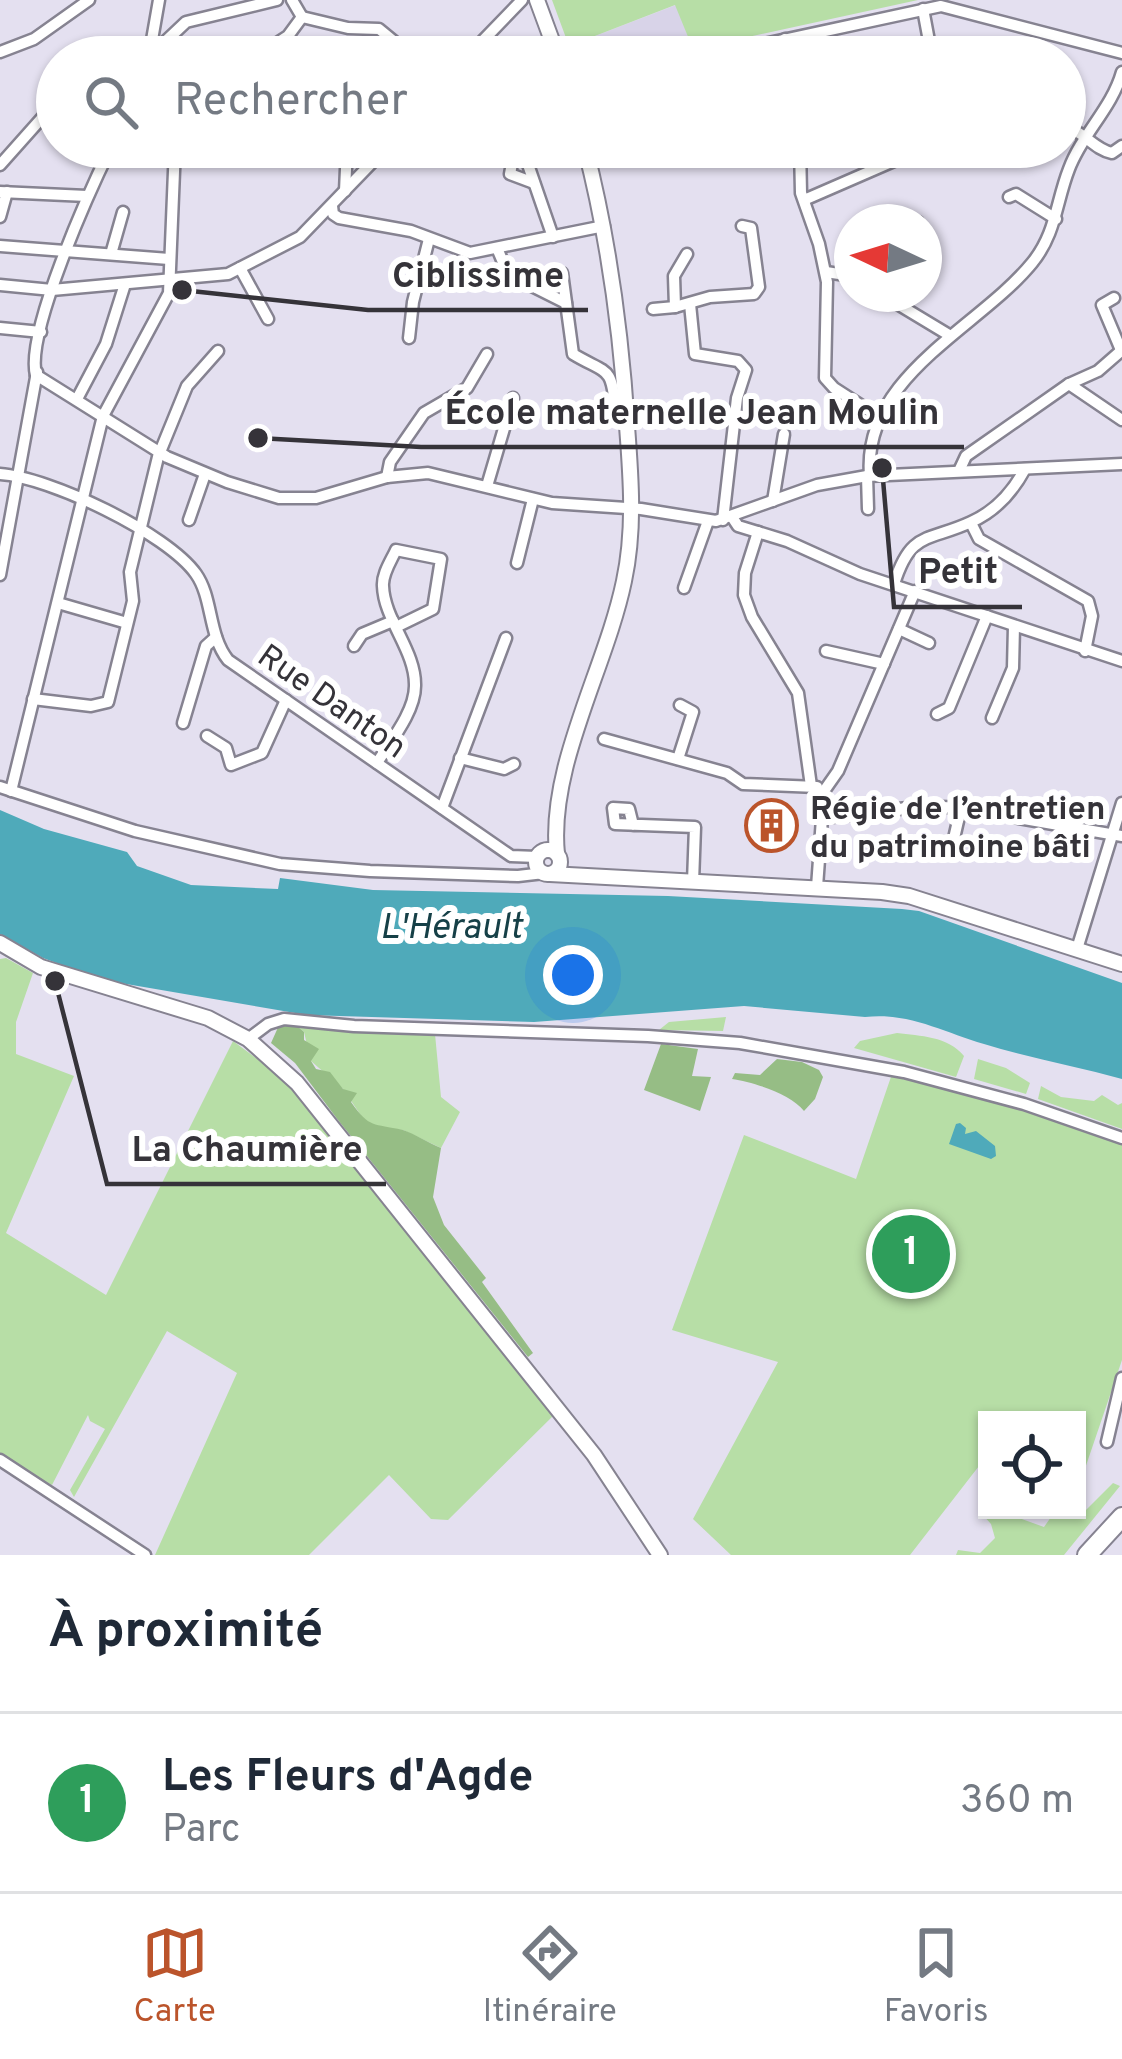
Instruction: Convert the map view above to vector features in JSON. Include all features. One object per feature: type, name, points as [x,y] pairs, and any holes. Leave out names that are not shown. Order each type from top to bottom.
[{"type":"highway","points":[[1093,1553],[1122,1517]]},
{"type":"highway","points":[[1093,1553],[1122,1528]]},
{"type":"street","points":[[38,36],[88,0]]},
{"type":"street","points":[[153,36],[159,0]]},
{"type":"street","points":[[171,36],[186,22],[278,0]]},
{"type":"street","points":[[292,0],[302,17],[348,28],[380,29],[388,36]]},
{"type":"street","points":[[487,36],[522,0]]},
{"type":"street","points":[[537,0],[550,36]]},
{"type":"street","points":[[799,36],[923,9],[975,6],[1069,36]]},
{"type":"street","points":[[923,9],[928,36]]},
{"type":"street","points":[[289,36],[302,17]]},
{"type":"street","points":[[0,52],[36,38]]},
{"type":"street","points":[[1086,41],[1122,53]]},
{"type":"street","points":[[1086,139],[1118,88],[1122,72]]},
{"type":"street","points":[[0,166],[36,125]]},
{"type":"street","points":[[1088,136],[1106,153],[1122,146]]},
{"type":"street","points":[[0,575],[20,476],[35,375],[33,359],[66,250],[101,168]]},
{"type":"street","points":[[174,168],[169,292],[103,416],[6,789],[135,831],[280,864],[518,876],[548,862],[589,876],[909,896],[1122,964]]},
{"type":"street","points":[[345,191],[346,168]]},
{"type":"street","points":[[0,285],[52,290],[226,274],[294,241],[366,168]]},
{"type":"street","points":[[511,168],[509,174],[534,184]]},
{"type":"street","points":[[528,168],[553,237]]},
{"type":"street","points":[[548,862],[577,731],[619,608],[630,547],[632,508],[620,332],[590,168]]},
{"type":"street","points":[[802,168],[804,200],[826,272],[825,377],[879,417]]},
{"type":"street","points":[[804,200],[878,168]]},
{"type":"street","points":[[868,509],[869,458],[879,417],[949,335],[1024,272],[1044,246],[1057,219],[1070,168]]},
{"type":"street","points":[[0,217],[3,192],[87,196]]},
{"type":"street","points":[[1009,197],[1016,194],[1057,219]]},
{"type":"street","points":[[333,203],[331,211],[336,217]]},
{"type":"street","points":[[112,254],[123,212]]},
{"type":"street","points":[[314,222],[336,217],[411,231],[452,250],[476,253],[604,226]]},
{"type":"street","points":[[653,309],[754,294],[759,287],[751,228],[742,226]]},
{"type":"street","points":[[410,338],[412,302],[429,239]]},
{"type":"street","points":[[0,246],[169,259]]},
{"type":"street","points":[[497,248],[508,274],[566,302]]},
{"type":"street","points":[[675,308],[674,276],[687,254]]},
{"type":"street","points":[[240,268],[268,319]]},
{"type":"street","points":[[826,272],[834,273]]},
{"type":"street","points":[[562,273],[573,354],[608,369],[615,407]]},
{"type":"street","points":[[77,399],[106,344],[125,284]]},
{"type":"street","points":[[959,471],[966,456],[1069,385],[1098,371],[1122,350],[1102,305],[1114,298]]},
{"type":"street","points":[[690,304],[695,354],[738,361],[746,370],[737,398],[727,519]]},
{"type":"street","points":[[916,312],[949,335]]},
{"type":"street","points":[[0,328],[41,332]]},
{"type":"street","points":[[608,369],[620,332]]},
{"type":"street","points":[[33,699],[91,706],[108,702],[133,602],[130,572],[160,453],[187,386],[218,350]]},
{"type":"street","points":[[387,477],[390,462],[424,412],[467,388],[487,354]]},
{"type":"street","points":[[1096,403],[1098,371]]},
{"type":"street","points":[[35,375],[160,453],[274,497],[324,496],[387,477],[428,473],[533,499],[708,521],[727,519],[818,485],[868,476],[1122,464]]},
{"type":"street","points":[[1069,385],[1122,420]]},
{"type":"street","points":[[487,486],[513,398]]},
{"type":"street","points":[[773,501],[784,434]]},
{"type":"street","points":[[894,584],[918,540],[971,523],[1003,503],[1025,469]]},
{"type":"street","name":"Rue Danton","points":[[0,474],[20,476],[141,528],[199,577],[215,637],[228,660],[511,856],[548,862]]},
{"type":"street","points":[[189,520],[206,474]]},
{"type":"street","points":[[517,563],[533,499]]},
{"type":"street","points":[[727,519],[894,584],[1122,661]]},
{"type":"street","points":[[684,588],[708,521]]},
{"type":"street","points":[[971,523],[979,539],[1088,601],[1092,616],[1085,651]]},
{"type":"street","points":[[758,532],[745,573],[744,596],[798,693],[811,786]]},
{"type":"street","points":[[354,646],[376,626],[394,624],[433,609],[441,559],[396,550],[382,588],[394,624],[412,665],[414,698],[377,763]]},
{"type":"street","points":[[817,887],[826,787],[838,771],[915,591]]},
{"type":"street","points":[[58,602],[127,622]]},
{"type":"street","points":[[937,714],[949,708],[987,616]]},
{"type":"street","points":[[992,718],[1012,668],[1014,626]]},
{"type":"street","points":[[899,629],[929,644]]},
{"type":"street","points":[[183,723],[206,646],[215,637]]},
{"type":"street","points":[[442,808],[506,638]]},
{"type":"street","points":[[826,651],[884,664]]},
{"type":"street","points":[[208,736],[226,748],[231,765],[262,753],[286,700]]},
{"type":"street","points":[[678,759],[693,712],[680,705]]},
{"type":"street","points":[[604,739],[727,773],[742,784],[826,787]]},
{"type":"street","points":[[460,758],[505,770],[514,764]]},
{"type":"street","points":[[1077,950],[1119,835],[1122,803]]},
{"type":"street","points":[[823,818],[924,806],[961,808],[1119,835]]},
{"type":"street","points":[[925,842],[952,847],[961,808]]},
{"type":"street","points":[[633,825],[694,827],[693,882]]},
{"type":"street","points":[[0,943],[41,968],[208,1018],[248,1039],[297,1083],[595,1455],[656,1550]]},
{"type":"street","points":[[248,1039],[284,1019],[740,1043],[904,1072],[1024,1104],[1122,1138]]},
{"type":"street","points":[[1107,1442],[1122,1378]]},
{"type":"street","points":[[0,1460],[145,1555]]},
{"type":"shaded area","points":[[676,5],[688,36],[595,36]]},
{"type":"green space","points":[[552,0],[918,0],[753,36],[688,36],[675,5],[595,36],[565,36]]},
{"type":"green space","points":[[0,959],[33,973],[16,1022],[16,1054],[74,1076],[6,1233],[106,1295],[233,1041],[286,1080],[554,1415],[448,1520],[431,1519],[389,1475],[309,1555],[155,1555],[237,1373],[167,1331],[74,1497],[70,1490],[105,1429],[88,1415],[52,1485],[0,1457]]},
{"type":"green space","points":[[726,1017],[723,1031],[659,1030],[669,1022]]},
{"type":"green space","points":[[280,1023],[304,1032],[304,1040],[319,1049],[311,1061],[316,1069],[330,1072],[343,1089],[357,1093],[351,1102],[368,1121],[403,1130],[441,1148],[433,1197],[444,1225],[486,1278],[482,1282],[533,1353],[528,1357],[295,1063],[271,1043]]},
{"type":"green space","points":[[297,1026],[435,1034],[441,1097],[460,1112],[441,1148],[403,1130],[380,1129],[364,1120],[343,1089],[311,1061],[304,1032]]},
{"type":"green space","points":[[897,1033],[933,1038],[957,1049],[964,1056],[956,1077],[854,1048],[860,1041]]},
{"type":"green space","points":[[661,1044],[698,1049],[692,1076],[711,1077],[700,1111],[644,1090]]},
{"type":"green space","points":[[777,1059],[802,1062],[823,1077],[815,1099],[804,1111],[781,1094],[732,1079],[735,1073],[760,1075]]},
{"type":"green space","points":[[978,1059],[1030,1083],[1026,1094],[974,1079]]},
{"type":"green space","points":[[893,1071],[1030,1108],[1122,1144],[1122,1360],[1086,1466],[1086,1411],[978,1411],[978,1467],[910,1555],[731,1555],[693,1519],[778,1362],[672,1330],[744,1135],[856,1179]]},
{"type":"green space","points":[[1041,1086],[1061,1097],[1094,1101],[1102,1095],[1122,1103],[1122,1129],[1038,1099]]},
{"type":"green space","points":[[1113,1483],[1120,1486],[1064,1555],[956,1555],[958,1550],[980,1553],[995,1538],[986,1519],[1022,1519],[1044,1527],[1050,1519],[1086,1519],[1086,1510]]},
{"type":"water","name":"L'Hérault","points":[[0,810],[44,829],[127,852],[137,866],[191,885],[278,889],[280,878],[373,890],[668,896],[919,911],[1122,983],[1122,1079],[896,1017],[744,1006],[534,1022],[307,1015],[103,980],[43,958],[0,934]]},
{"type":"water","points":[[960,1123],[965,1134],[976,1131],[995,1146],[996,1156],[991,1159],[949,1144]]},
{"type":"place","name":"Ciblissime","points":[[182,290]]},
{"type":"place","name":"École maternelle Jean Moulin","points":[[258,438]]},
{"type":"place","name":"Petit","points":[[882,468]]},
{"type":"place","name":"Régie de l’entretien du patrimoine bâti","points":[[771,826]]},
{"type":"place","name":"La Chaumière","points":[[55,981]]},
{"type":"place","name":"Les Fleurs d'Agde","points":[[911,1254]]}]
